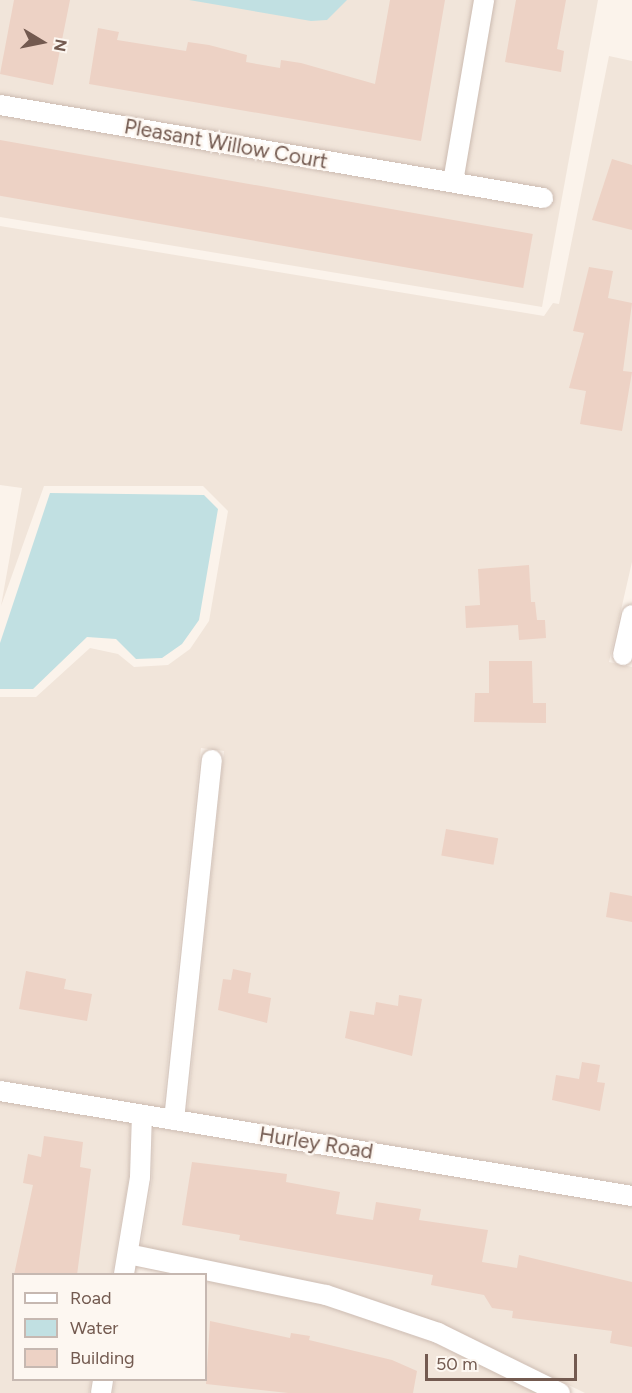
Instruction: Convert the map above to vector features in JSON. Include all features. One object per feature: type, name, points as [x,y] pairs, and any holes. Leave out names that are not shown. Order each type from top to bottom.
[{"type":"street","points":[[453,182],[484,0]]},
{"type":"street","name":"Pleasant Willow Court","points":[[0,105],[543,198]]},
{"type":"street","points":[[623,655],[632,615]]},
{"type":"street","points":[[174,1120],[212,760]]},
{"type":"street","name":"Hurley Road","points":[[0,1091],[632,1196]]},
{"type":"street","points":[[124,1273],[140,1178],[141,1115]]},
{"type":"street","points":[[128,1254],[326,1295],[438,1333],[561,1393]]},
{"type":"shaded area","points":[[0,0],[598,0],[542,307],[0,217]]},
{"type":"shaded area","points":[[609,56],[632,61],[632,562],[609,662],[632,667],[632,1185],[187,1112],[224,751],[201,748],[163,1108],[0,1080],[0,697],[36,697],[90,648],[118,654],[134,667],[168,665],[190,649],[209,621],[228,511],[203,486],[44,486],[1,606],[22,488],[0,485],[0,226],[544,316],[553,303],[559,304]]},
{"type":"shaded area","points":[[0,1101],[130,1123],[129,1176],[112,1273],[12,1273],[12,1381],[91,1381],[89,1393],[0,1393]]},
{"type":"shaded area","points":[[153,1127],[632,1206],[632,1393],[585,1393],[443,1324],[330,1285],[141,1246],[152,1179]]},
{"type":"shaded area","points":[[207,1281],[323,1305],[434,1343],[537,1393],[113,1393],[115,1381],[207,1381]]},
{"type":"water","points":[[189,0],[347,0],[327,20],[311,21]]},
{"type":"water","points":[[50,493],[204,495],[218,509],[199,620],[182,644],[162,658],[136,659],[116,639],[87,637],[33,689],[0,689],[0,643]]},
{"type":"building","points":[[14,0],[70,0],[53,85],[0,74]]},
{"type":"building","points":[[390,0],[445,0],[421,141],[89,84],[98,28],[119,32],[117,40],[186,51],[188,42],[209,45],[247,55],[246,62],[280,68],[281,60],[301,63],[375,84]]},
{"type":"building","points":[[516,0],[566,0],[557,49],[564,51],[561,72],[505,62]]},
{"type":"building","points":[[0,140],[533,234],[523,288],[0,196]]},
{"type":"building","points":[[612,159],[632,165],[632,230],[592,220]]},
{"type":"building","points":[[589,267],[613,271],[608,298],[632,303],[623,371],[632,372],[622,431],[580,424],[586,391],[569,388],[584,333],[573,331]]},
{"type":"building","points":[[529,565],[531,602],[535,602],[537,620],[545,620],[546,638],[519,640],[518,625],[466,628],[465,606],[480,605],[478,569]]},
{"type":"building","points":[[489,661],[532,661],[533,703],[546,703],[546,723],[474,722],[475,693],[489,693]]},
{"type":"building","points":[[446,829],[498,838],[494,865],[441,856]]},
{"type":"building","points":[[610,892],[632,896],[632,922],[606,917]]},
{"type":"building","points":[[233,969],[251,973],[248,993],[271,998],[267,1023],[218,1010],[223,979],[231,980]]},
{"type":"building","points":[[26,971],[66,979],[64,989],[92,994],[87,1021],[19,1009]]},
{"type":"building","points":[[399,995],[422,999],[412,1056],[345,1038],[350,1011],[374,1015],[376,1002],[398,1006]]},
{"type":"building","points":[[582,1062],[600,1065],[597,1082],[605,1083],[600,1111],[552,1100],[556,1075],[579,1079]]},
{"type":"building","points":[[44,1136],[83,1142],[80,1167],[91,1169],[77,1273],[14,1273],[33,1185],[23,1183],[28,1154],[41,1157]]},
{"type":"building","points":[[192,1162],[287,1174],[286,1182],[340,1192],[336,1214],[373,1220],[376,1202],[421,1209],[419,1220],[488,1230],[482,1262],[517,1268],[519,1255],[632,1282],[632,1347],[610,1343],[612,1331],[512,1318],[513,1311],[492,1308],[484,1295],[431,1285],[433,1275],[239,1240],[240,1235],[182,1225]]},
{"type":"building","points":[[210,1321],[290,1338],[291,1333],[310,1336],[309,1340],[392,1360],[417,1371],[413,1393],[288,1393],[206,1384]]}]
